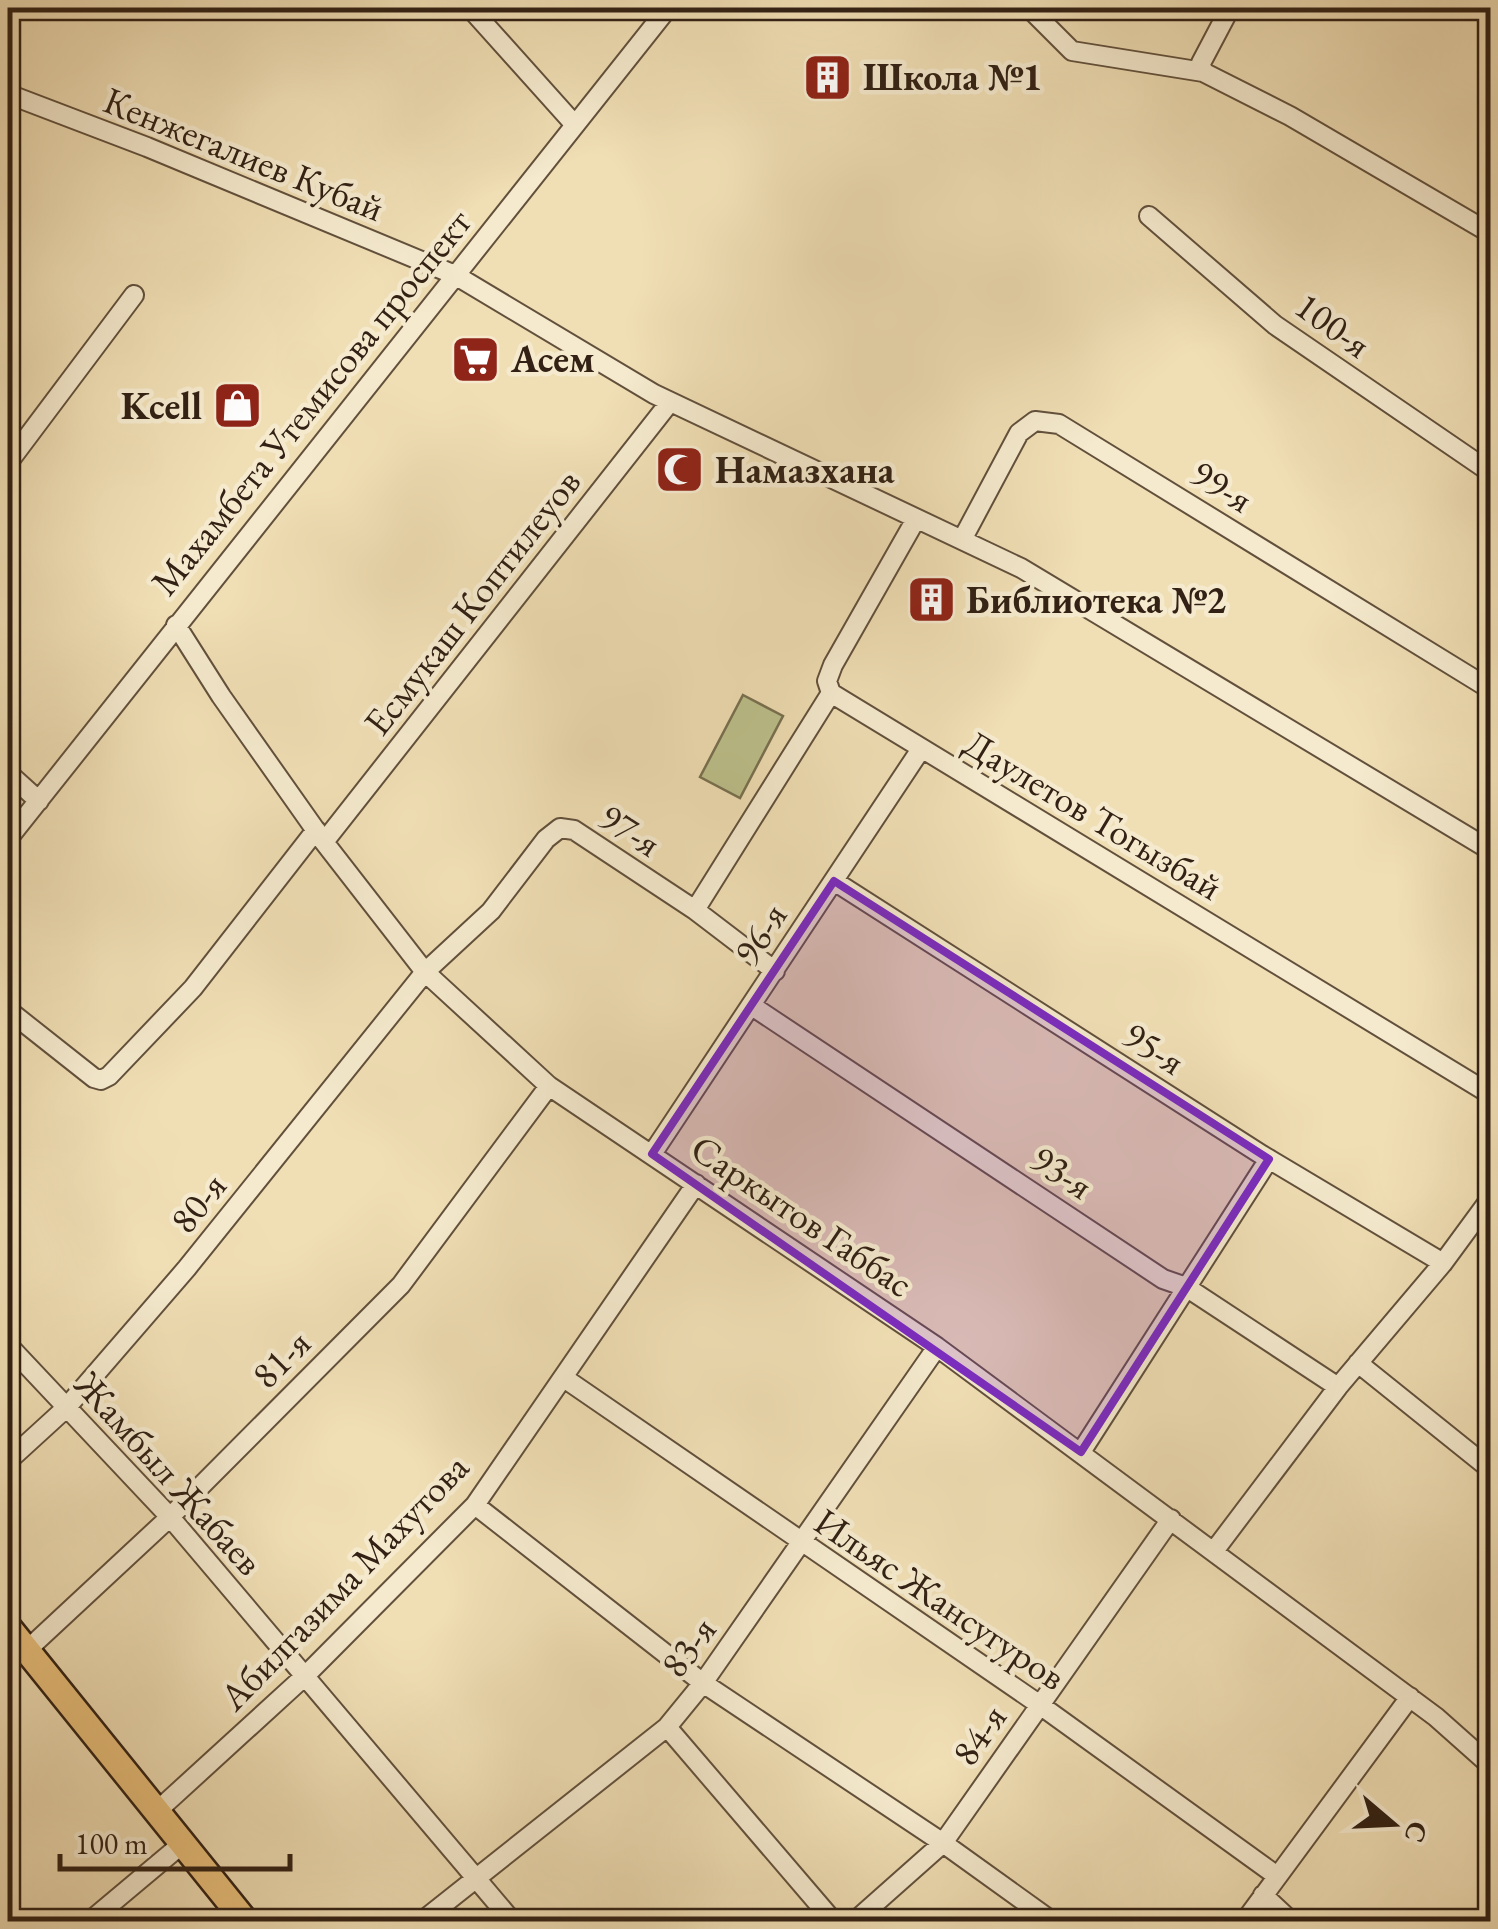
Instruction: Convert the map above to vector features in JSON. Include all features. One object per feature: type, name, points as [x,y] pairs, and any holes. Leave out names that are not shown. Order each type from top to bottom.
[{"type":"highway","points":[[8,1626],[246,1922]]},
{"type":"street","points":[[470,8],[574,125]]},
{"type":"street","name":"Махамбета Утемисова проспект","points":[[8,839],[668,8]]},
{"type":"street","points":[[1029,8],[1072,50],[1202,72],[1290,116],[1490,233]]},
{"type":"street","points":[[1202,72],[1201,64],[1230,8]]},
{"type":"street","name":"Кенжегалиев Кубай","points":[[8,94],[455,275],[670,402],[1021,568],[1490,850]]},
{"type":"street","name":"100-я","points":[[1149,216],[1275,325],[1490,472]]},
{"type":"street","points":[[8,463],[134,296]]},
{"type":"street","name":"Есмукаш Коптилеуов","points":[[8,1010],[94,1078],[110,1076],[193,988],[320,836],[670,402]]},
{"type":"street","name":"99-я","points":[[963,538],[1020,434],[1035,421],[1059,424],[1490,689]]},
{"type":"street","points":[[695,910],[831,694],[827,681],[832,665],[916,519]]},
{"type":"street","name":"Саркытов Габбас","points":[[176,624],[221,696],[320,836],[425,972],[549,1086],[938,1347],[1410,1697],[1490,1766]]},
{"type":"street","name":"Даулетов Тогызбай","points":[[831,694],[1490,1094]]},
{"type":"street","name":"96-я","points":[[652,1154],[921,749]]},
{"type":"street","points":[[8,773],[39,800]]},
{"type":"street","name":"97-я","points":[[425,972],[490,910],[546,839],[560,828],[574,830],[695,910],[775,971]]},
{"type":"street","name":"95-я","points":[[834,881],[1268,1159],[1443,1262]]},
{"type":"street","name":"80-я","points":[[8,1461],[66,1408],[187,1268],[425,972]]},
{"type":"street","name":"93-я","points":[[752,1006],[1163,1278],[1186,1287],[1338,1387]]},
{"type":"street","name":"81-я","points":[[27,1650],[170,1517],[400,1285],[549,1086]]},
{"type":"street","points":[[1081,1452],[1268,1159]]},
{"type":"street","name":"Абилгазима Махутова","points":[[156,1812],[306,1676],[474,1505],[696,1184]]},
{"type":"street","points":[[1214,1551],[1338,1387],[1443,1262],[1490,1199]]},
{"type":"street","name":"Жамбыл Жабаев","points":[[8,1345],[170,1517],[479,1878],[512,1922]]},
{"type":"street","name":"83-я","points":[[422,1922],[666,1727],[704,1683],[938,1347]]},
{"type":"street","points":[[1358,1363],[1490,1469]]},
{"type":"street","name":"Ильяс Жансугуров","points":[[564,1378],[1040,1705],[1277,1876]]},
{"type":"street","points":[[474,1505],[704,1683],[944,1842],[1053,1922]]},
{"type":"street","name":"84-я","points":[[854,1922],[944,1842],[1171,1520]]},
{"type":"street","points":[[1244,1922],[1410,1697]]},
{"type":"street","points":[[666,1727],[834,1922]]},
{"type":"street","points":[[89,1922],[182,1844]]},
{"type":"street","points":[[1263,1896],[1292,1922]]},
{"type":"highlighted area","points":[[834,881],[1269,1159],[1081,1452],[652,1154]]},
{"type":"green space","points":[[743,695],[783,716],[740,798],[700,777]]},
{"type":"place","name":"Школа №1","points":[[828,77]]},
{"type":"place","name":"Асем","points":[[476,359]]},
{"type":"place","name":"Kcell","points":[[237,406]]},
{"type":"place","name":"Намазхана","points":[[680,470]]},
{"type":"place","name":"Библиотека №2","points":[[931,600]]}]
